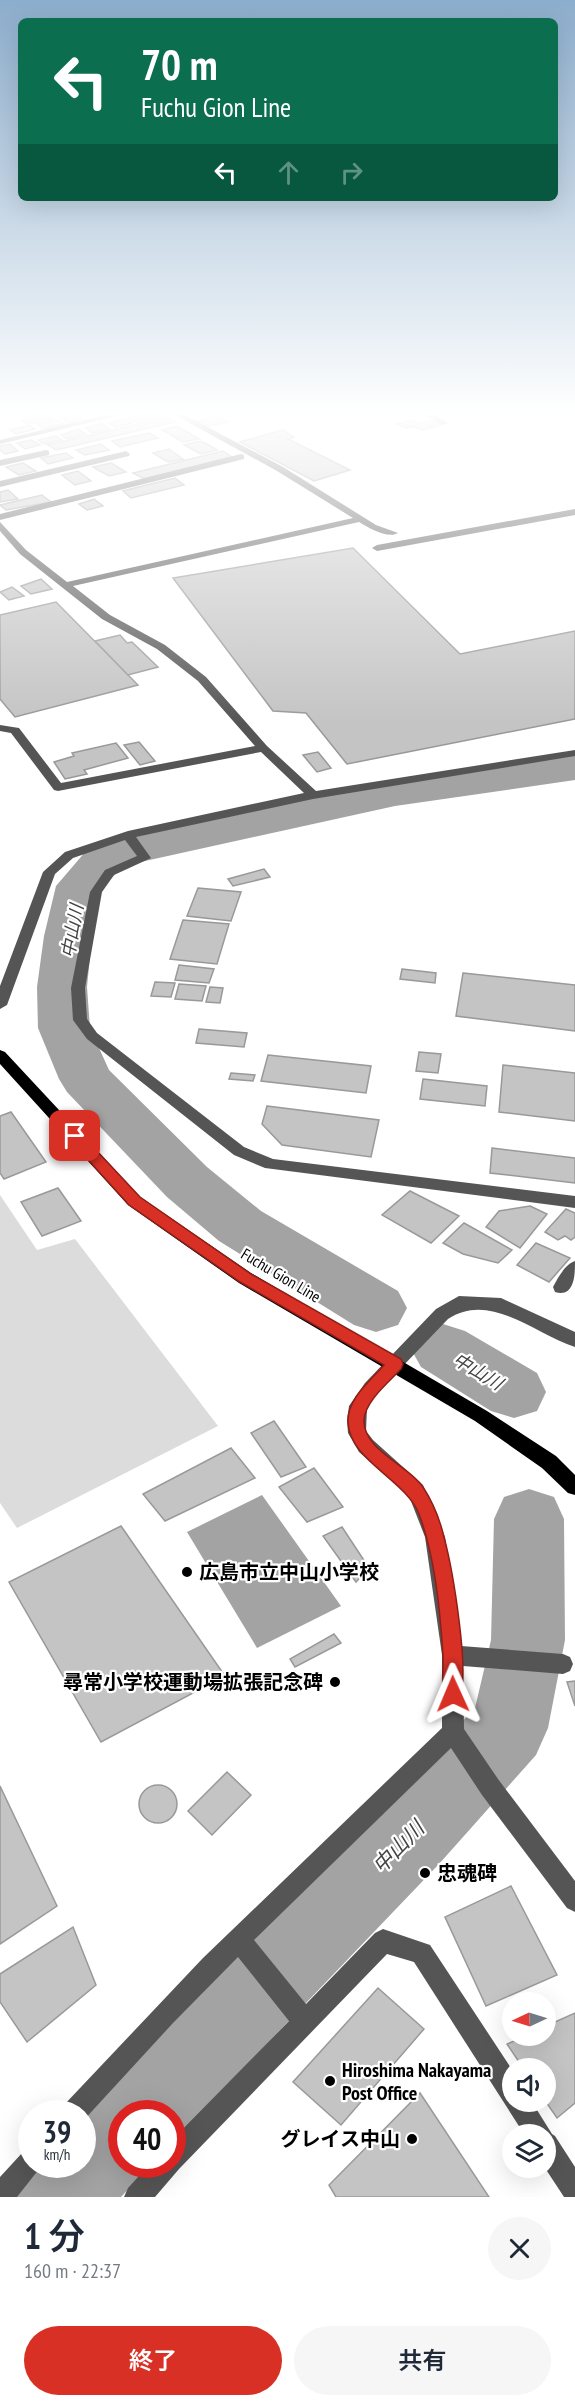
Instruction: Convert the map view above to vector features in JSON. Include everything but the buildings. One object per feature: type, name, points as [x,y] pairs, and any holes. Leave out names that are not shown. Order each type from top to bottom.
[{"type":"main road","name":"Fuchu Gion Line","points":[[0,1055],[134,1201],[245,1278],[395,1364],[529,1449],[549,1462],[575,1487]]},
{"type":"street","points":[[376,548],[547,518]]},
{"type":"street","points":[[65,585],[361,519],[393,533]]},
{"type":"street","points":[[0,525],[23,552],[106,617],[161,647],[202,679],[263,748],[313,795]]},
{"type":"street","points":[[0,728],[15,730],[58,788],[263,748]]},
{"type":"street","points":[[0,1005],[49,872],[69,855],[130,837],[313,795],[575,753]]},
{"type":"street","points":[[130,837],[144,858],[116,867],[102,878],[96,892],[78,988],[80,1020],[92,1036],[239,1152],[271,1164],[575,1202]]},
{"type":"street","points":[[561,1287],[575,1268]]},
{"type":"street","points":[[575,1340],[501,1305],[459,1303],[442,1314],[395,1364],[358,1406],[356,1419],[357,1433],[366,1446],[416,1491],[427,1512],[435,1537],[452,1655],[457,1737],[490,1787],[575,1900]]},
{"type":"street","points":[[452,1655],[556,1664]]},
{"type":"street","points":[[85,2100],[104,2077],[247,1948],[457,1737]]},
{"type":"street","points":[[186,2144],[382,1941],[423,1953],[502,2077]]},
{"type":"street","points":[[247,1948],[304,2020]]},
{"type":"street","points":[[556,2161],[575,2190]]},
{"type":"street","points":[[0,2197],[18,2177]]},
{"type":"street","points":[[137,2197],[155,2178]]},
{"type":"shaded area","points":[[0,1195],[37,1250],[75,1239],[218,1426],[17,1528],[0,1503]]},
{"type":"shaded area","points":[[262,1495],[341,1606],[257,1648],[187,1532]]},
{"type":"waterway","name":"中山川","points":[[376,1308],[240,1226],[187,1182],[86,1079],[64,1028],[62,987],[68,936],[79,886],[102,861],[122,853],[395,793],[575,767]]},
{"type":"waterway","name":"中山川","points":[[443,1349],[514,1392]]},
{"type":"waterway","name":"中山川","points":[[151,2100],[410,1835],[509,1728],[528,1640],[529,1519]]},
{"type":"waterway","name":"中山川","points":[[56,2197],[108,2143]]},
{"type":"place","name":"広島市立中山小学校","points":[[187,1572]]},
{"type":"place","name":"尋常小学校運動場拡張記念碑","points":[[335,1682]]},
{"type":"place","name":"忠魂碑","points":[[425,1873]]},
{"type":"place","name":"Hiroshima Nakayama Post Office","points":[[330,2081]]},
{"type":"place","name":"グレイス中山","points":[[412,2139]]},
{"type":"route","points":[[75,1136],[134,1201],[245,1278],[395,1364],[366,1394],[358,1406],[357,1433],[366,1446],[401,1475],[416,1491],[427,1512],[435,1537],[443,1581],[452,1655],[453,1694]]}]
